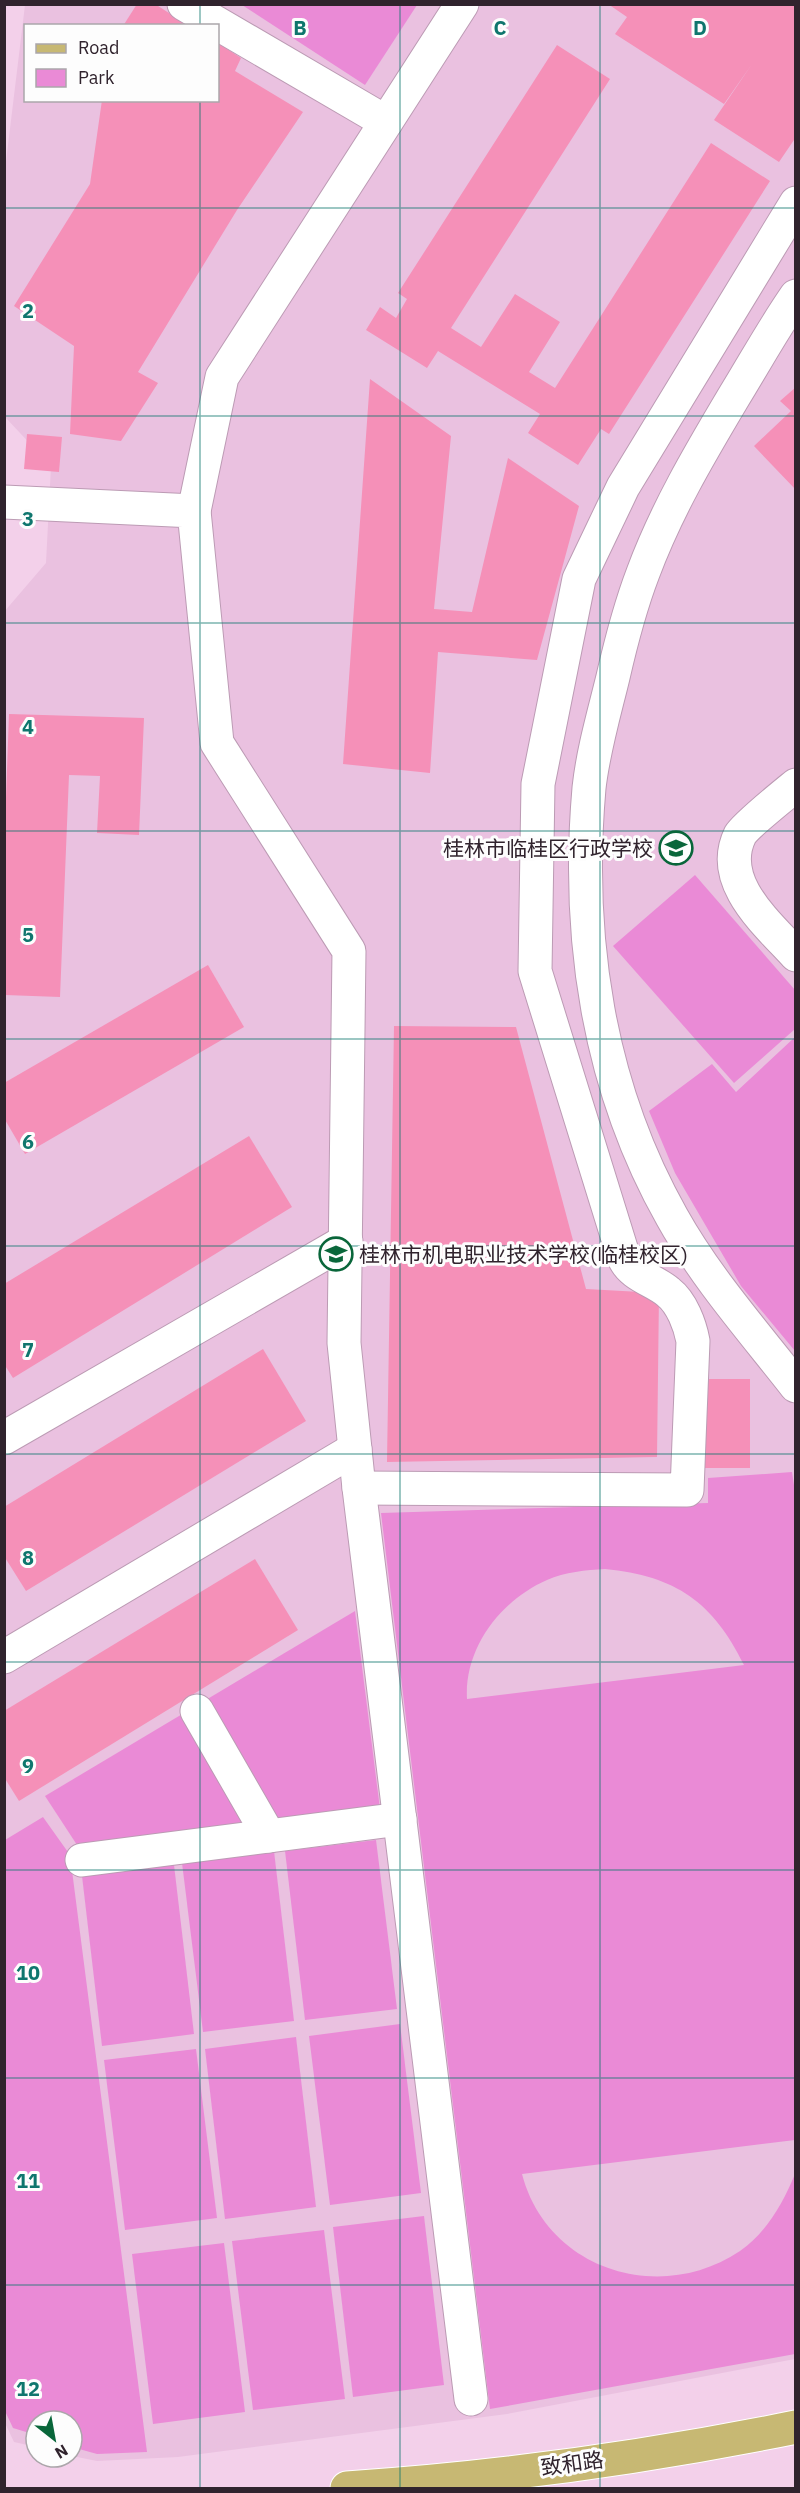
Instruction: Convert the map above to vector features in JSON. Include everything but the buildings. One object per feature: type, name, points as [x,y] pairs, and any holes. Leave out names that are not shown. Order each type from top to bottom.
[{"type":"main road","name":"致和路","points":[[346,2488],[436,2482],[713,2444],[795,2427]]},
{"type":"lane","points":[[184,4],[218,24]]},
{"type":"lane","points":[[462,4],[222,376],[194,511],[217,743],[349,951],[344,1343],[358,1488],[471,2398]]},
{"type":"lane","points":[[219,24],[386,122]]},
{"type":"lane","points":[[358,1488],[687,1490],[692,1333],[682,1311],[670,1293],[634,1271],[626,1262],[535,971],[538,784],[579,579],[623,487],[795,203]]},
{"type":"lane","points":[[795,296],[689,472],[659,531],[620,646],[598,739],[590,787],[587,836],[588,933],[594,988],[606,1054],[625,1114],[672,1217],[705,1270],[795,1386]]},
{"type":"lane","points":[[4,502],[194,511]]},
{"type":"lane","points":[[795,785],[741,834],[736,852],[736,870],[742,890],[752,906],[795,955]]},
{"type":"lane","points":[[4,1438],[346,1241]]},
{"type":"lane","points":[[4,1657],[355,1449]]},
{"type":"lane","points":[[197,1711],[269,1836]]},
{"type":"lane","points":[[82,1860],[400,1819]]},
{"type":"shaded area","name":"桂林市机电职业技术学校(临桂校区)","points":[[25,5],[795,5],[795,2359],[507,2414],[178,2457],[97,2461],[84,2458],[84,2409],[24,2409],[24,2444],[14,2442],[5,2423],[4,612],[46,563],[51,466],[5,417],[4,178]]},
{"type":"green space","points":[[242,5],[417,5],[365,85]]},
{"type":"green space","points":[[695,875],[795,990],[795,1029],[734,1083],[613,946]]},
{"type":"green space","points":[[795,1037],[795,1351],[741,1286],[675,1173],[649,1111],[712,1064],[736,1092]]},
{"type":"green space","points":[[792,1472],[796,1498],[795,2140],[522,2174],[535,2207],[555,2234],[581,2255],[610,2269],[642,2276],[676,2275],[709,2267],[740,2251],[766,2226],[785,2196],[795,2174],[795,2354],[490,2409],[381,1513],[708,1503],[708,1478]],"holes":[[[605,1569],[652,1578],[690,1596],[719,1624],[744,1665],[467,1699],[468,1680],[479,1644],[501,1613],[515,1600],[547,1580],[568,1573]]]},
{"type":"green space","points":[[355,1611],[380,1809],[79,1848],[45,1796]]},
{"type":"green space","points":[[43,1817],[70,1855],[147,2452],[97,2454],[84,2450],[84,2409],[24,2409],[24,2431],[13,2428],[5,2411],[5,1840]]},
{"type":"green space","points":[[376,1840],[397,2009],[305,2020],[285,1851]]},
{"type":"green space","points":[[274,1851],[294,2021],[203,2032],[182,1863]]},
{"type":"green space","points":[[174,1865],[194,2034],[102,2046],[82,1876]]},
{"type":"green space","points":[[400,2024],[421,2193],[330,2205],[309,2036]]},
{"type":"green space","points":[[296,2037],[316,2207],[225,2219],[205,2049]]},
{"type":"green space","points":[[196,2049],[217,2218],[125,2230],[104,2060]]},
{"type":"green space","points":[[424,2216],[444,2385],[353,2397],[333,2227]]},
{"type":"green space","points":[[324,2230],[345,2399],[253,2410],[232,2241]]},
{"type":"green space","points":[[224,2243],[245,2412],[153,2424],[132,2254]]},
{"type":"place","name":"桂林市临桂区行政学校","points":[[676,848]]},
{"type":"place","name":"桂林市机电职业技术学校(临桂校区)","points":[[336,1254]]}]
